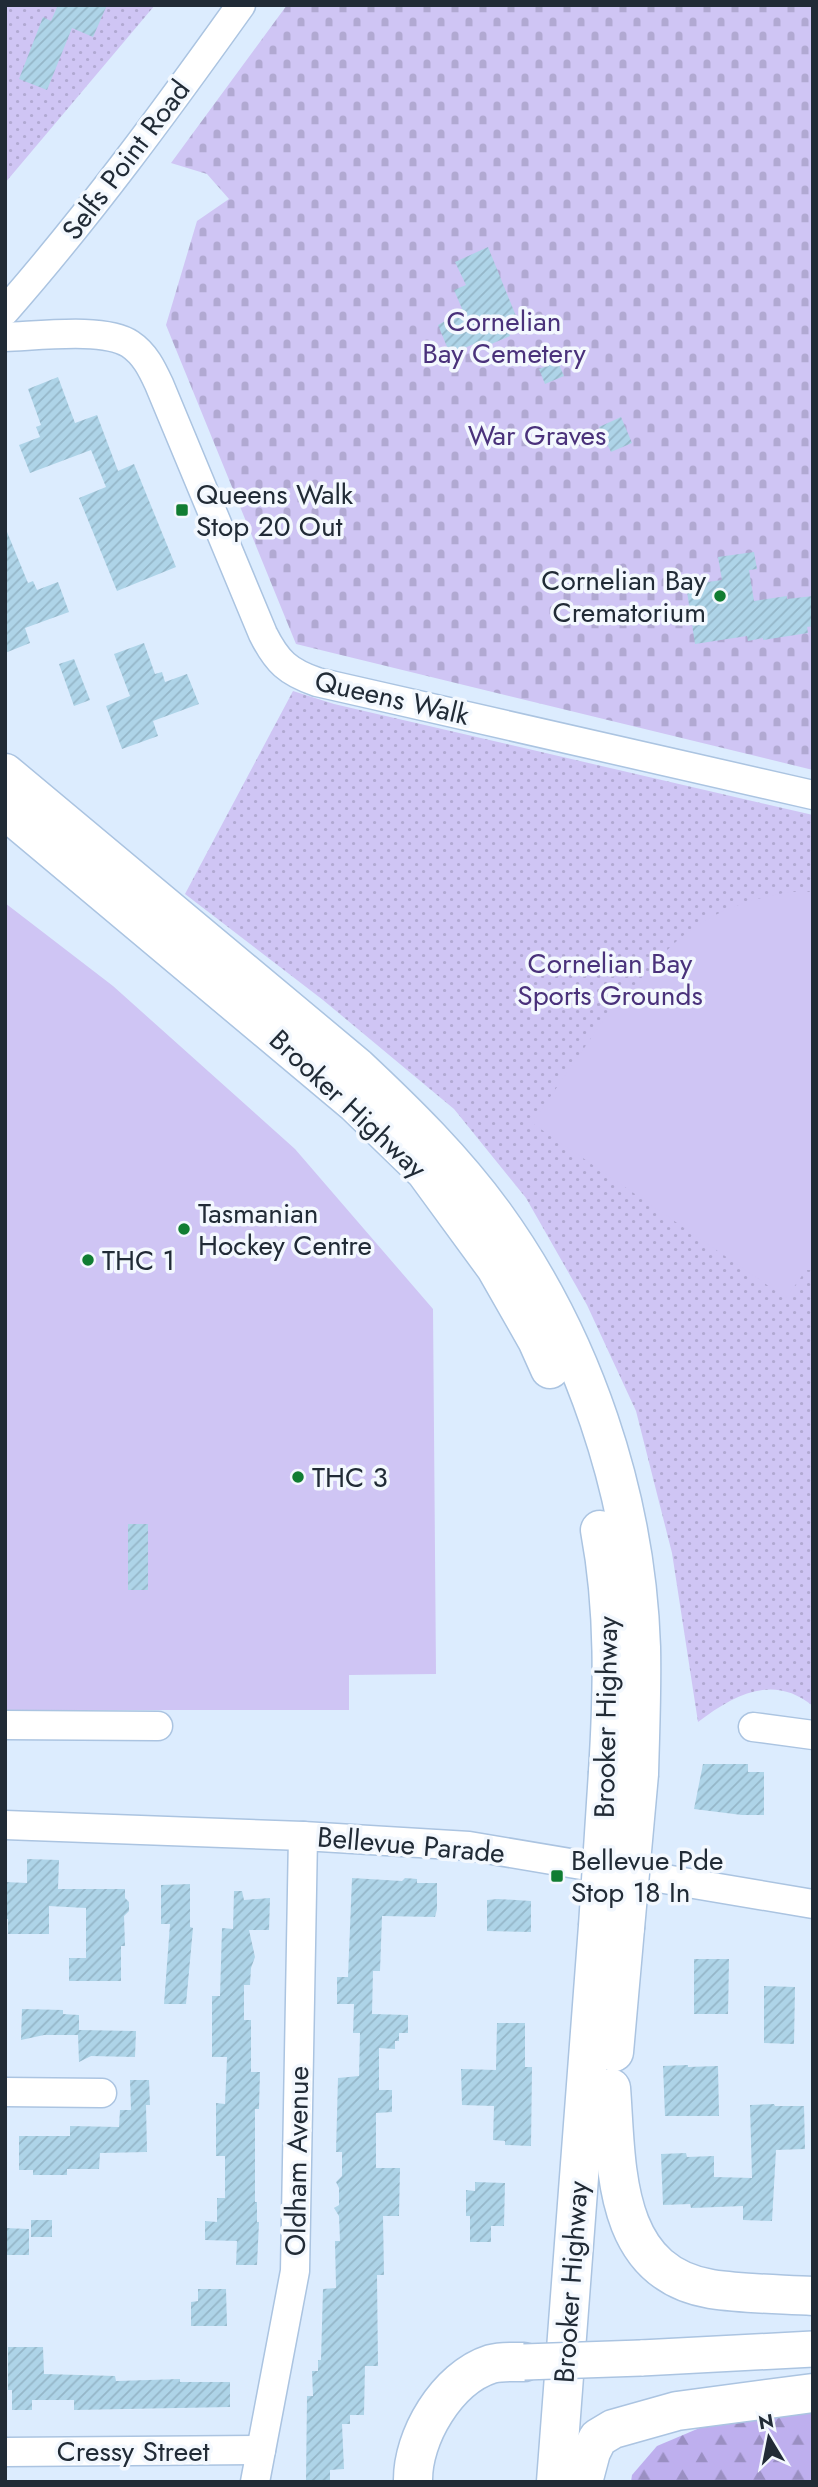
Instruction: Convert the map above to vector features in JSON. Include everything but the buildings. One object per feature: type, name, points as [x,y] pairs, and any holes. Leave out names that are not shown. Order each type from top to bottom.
[{"type":"highway","name":"Brooker Highway","points":[[5,773],[357,1067],[445,1154],[494,1215],[534,1275],[558,1323],[598,1418],[620,1497],[631,1556],[641,1644],[623,1773],[611,1927],[556,2482]]},
{"type":"highway","name":"Brooker Highway","points":[[5,810],[356,1104],[425,1171],[496,1268],[537,1340],[568,1411],[591,1487],[605,1556],[613,1695],[623,1773]]},
{"type":"highway","name":"Brooker Highway","points":[[582,2482],[611,2088],[611,1927]]},
{"type":"highway","points":[[611,2088],[618,2182],[625,2213],[638,2242],[654,2263],[681,2280],[709,2289],[813,2296]]},
{"type":"highway","points":[[413,2482],[420,2440],[445,2398],[463,2381],[486,2366],[524,2362]]},
{"type":"highway","points":[[426,2482],[433,2448],[456,2408],[494,2376],[524,2362]]},
{"type":"highway","points":[[582,2482],[598,2438],[614,2429],[677,2411],[813,2393]]},
{"type":"main road","points":[[524,2362],[813,2349]]},
{"type":"street","name":"Selfs Point Road","points":[[5,311],[146,137],[241,5]]},
{"type":"street","name":"Queens Walk","points":[[5,337],[94,334],[128,342],[143,356],[159,383],[263,634],[271,650],[290,671],[317,682],[813,795]]},
{"type":"street","points":[[5,1725],[158,1726]]},
{"type":"street","points":[[753,1727],[813,1735]]},
{"type":"street","name":"Bellevue Parade","points":[[5,1825],[303,1836],[469,1846],[813,1904]]},
{"type":"street","name":"Oldham Avenue","points":[[255,2482],[295,2271],[303,1836]]},
{"type":"street","points":[[5,2092],[102,2093]]},
{"type":"street","name":"Cressy Street","points":[[5,2452],[261,2450]]},
{"type":"green space","points":[[5,5],[155,5],[5,183]]},
{"type":"green space","name":"Cornelian Bay Cemetery","points":[[287,5],[813,5],[813,770],[296,644],[166,325],[197,221],[229,199],[207,174],[171,163]]},
{"type":"green space","name":"Cornelian Bay Sports Grounds","points":[[293,691],[334,704],[813,815],[813,1706],[798,1696],[769,1689],[740,1696],[698,1722],[672,1553],[636,1411],[587,1305],[526,1198],[454,1109],[323,1000],[185,894]]},
{"type":"green space","points":[[791,892],[813,892],[813,1270],[806,1270],[786,1298],[532,1123],[621,995],[632,1002],[660,958],[677,941],[696,926],[741,904]]},
{"type":"green space","name":"Tasmanian Hockey Centre","points":[[5,903],[113,986],[295,1149],[433,1309],[436,1674],[349,1675],[349,1710],[5,1710]]},
{"type":"green space","points":[[813,2410],[813,2482],[631,2482],[632,2475],[657,2446],[709,2424]]},
{"type":"place","name":"Queens Walk Stop 20 Out","points":[[182,510]]},
{"type":"place","name":"Cornelian Bay Crematorium","points":[[720,596]]},
{"type":"place","name":"Tasmanian Hockey Centre","points":[[184,1229]]},
{"type":"place","name":"THC 1","points":[[88,1260]]},
{"type":"place","name":"THC 3","points":[[298,1477]]},
{"type":"place","name":"Bellevue Pde Stop 18 In","points":[[557,1876]]},
{"type":"park label","name":"War Graves","points":[[537,435]]}]
